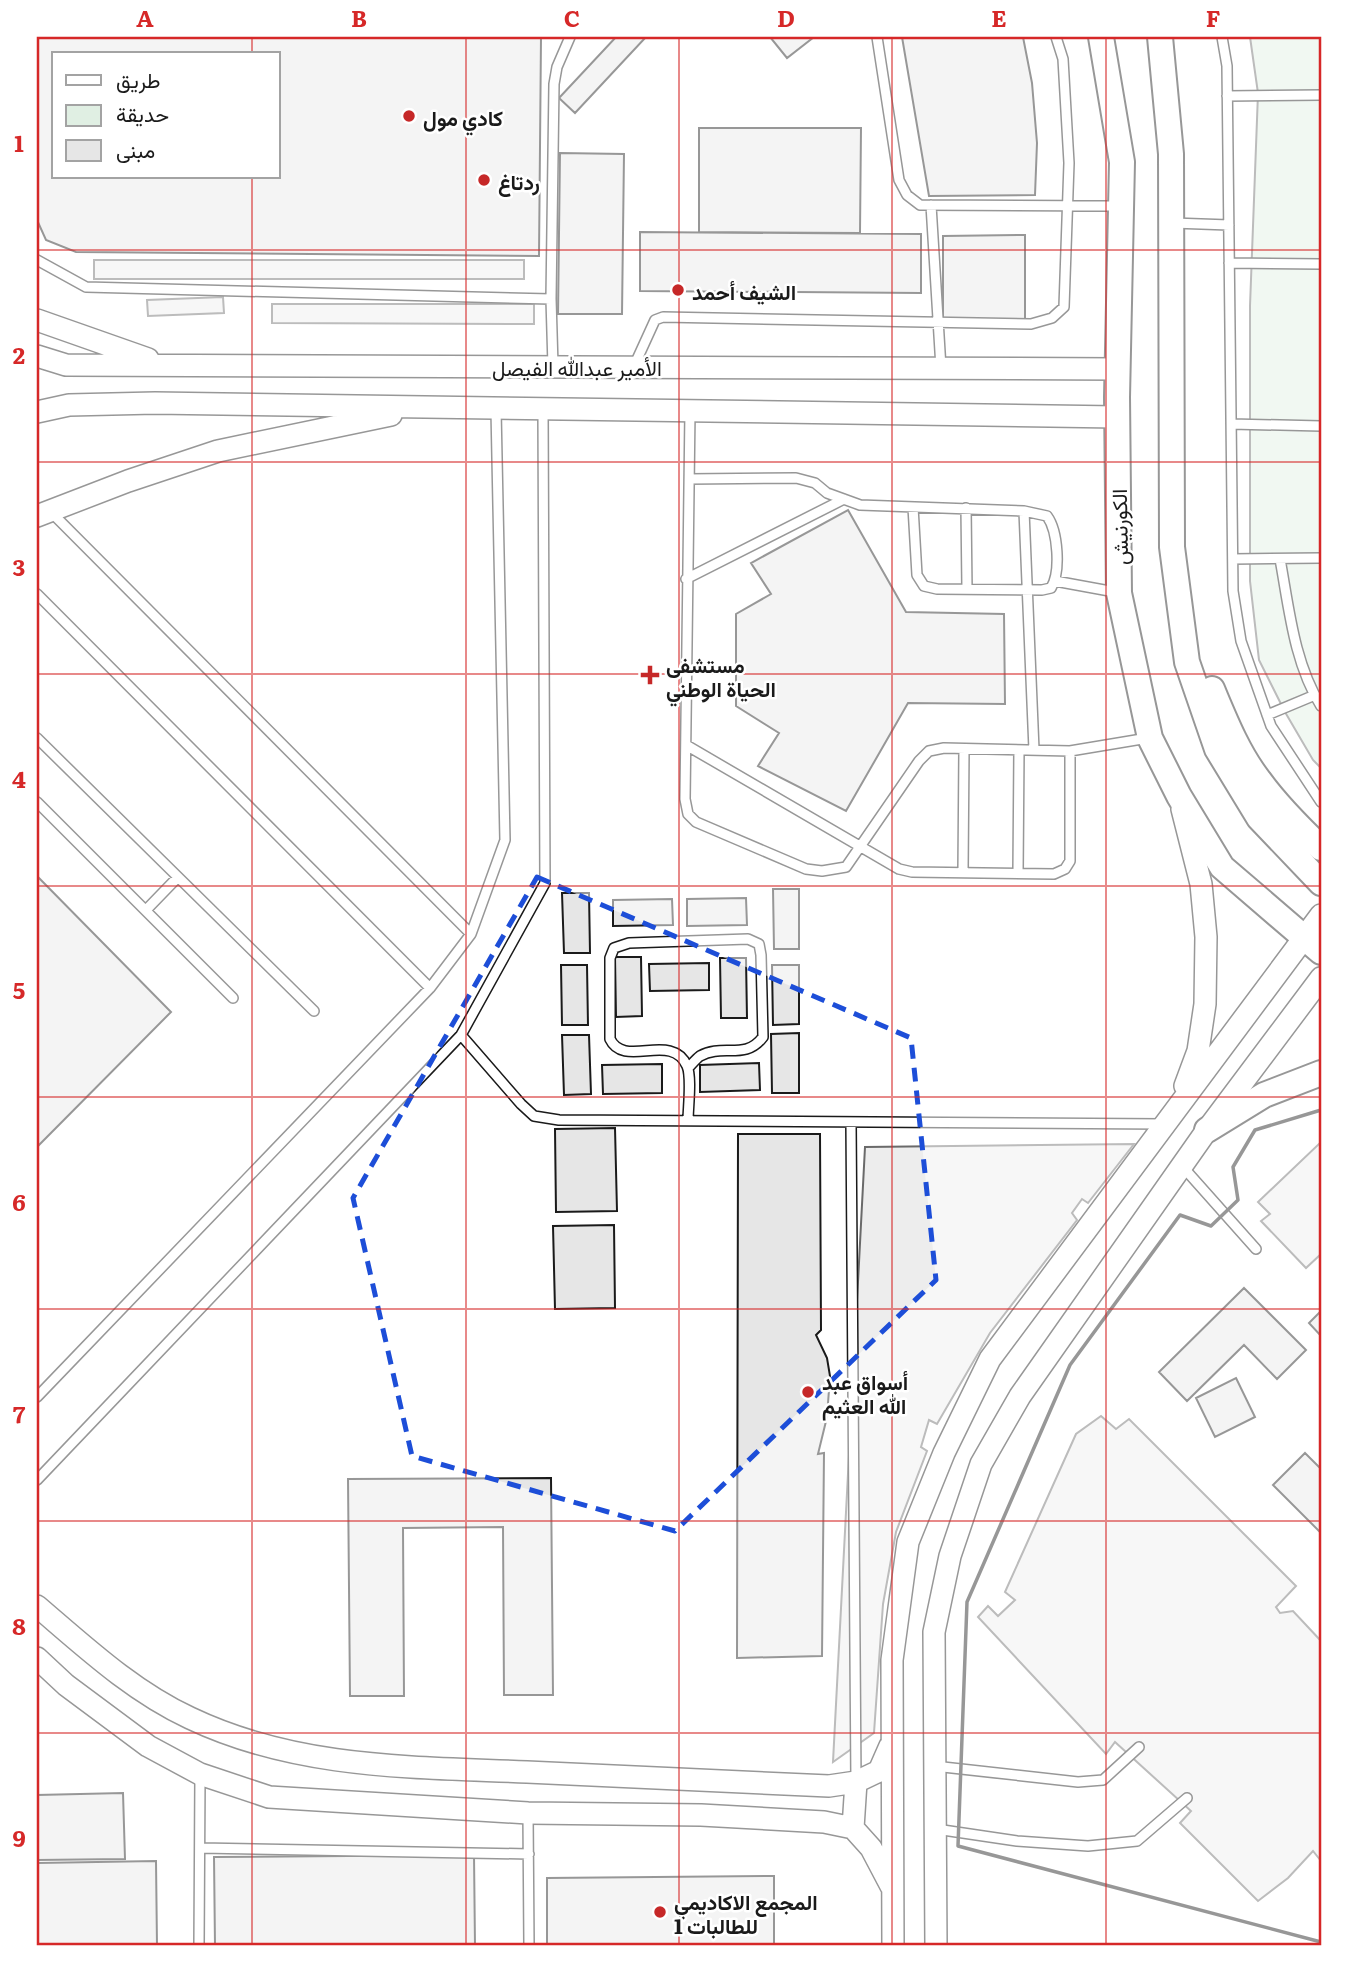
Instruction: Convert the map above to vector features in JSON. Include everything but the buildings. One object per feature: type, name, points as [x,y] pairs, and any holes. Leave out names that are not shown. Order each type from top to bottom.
[{"type":"main road","name":"الكورنيش","points":[[1101,37],[1122,162],[1117,417],[1119,593],[1150,738],[1179,796],[1222,867],[1313,945]]},
{"type":"main road","points":[[1160,37],[1171,154],[1172,547],[1187,662],[1217,749],[1259,818],[1321,883]]},
{"type":"main road","points":[[1179,595],[1203,670],[1231,733],[1258,779],[1295,823],[1321,848]]},
{"type":"main road","points":[[1207,1130],[1264,1095],[1321,1073]]},
{"type":"street","points":[[37,320],[167,365]]},
{"type":"street","name":"الأمير عبدالله الفيصل","points":[[37,356],[66,365],[1118,369]]},
{"type":"street","name":"الأمير عبدالله الفيصل","points":[[37,412],[69,405],[155,403],[1117,417]]},
{"type":"street","points":[[43,513],[128,481],[218,452],[432,407]]},
{"type":"street","points":[[1178,1106],[1198,1051],[1205,1003],[1206,937],[1201,884],[1179,796]]},
{"type":"street","points":[[893,1946],[892,1660],[908,1542],[944,1452],[990,1359],[1178,1106],[1313,945],[1321,915]]},
{"type":"street","points":[[936,1946],[934,1632],[950,1556],[981,1464],[1020,1396],[1207,1130],[1321,978]]},
{"type":"street","points":[[37,1606],[128,1684],[189,1718],[245,1741],[302,1756],[384,1766],[829,1786],[856,1782],[879,1771],[892,1741]]},
{"type":"street","points":[[37,1658],[66,1685],[148,1746],[200,1774],[269,1797],[528,1812],[701,1815],[824,1822],[853,1828],[872,1848],[892,1889]]},
{"type":"street","points":[[853,1828],[856,1782]]},
{"type":"lane","points":[[553,366],[551,299],[554,84],[557,68],[570,37]]},
{"type":"lane","points":[[877,37],[899,180],[907,195],[920,205],[1122,206]]},
{"type":"lane","points":[[634,367],[655,320],[663,317],[1031,324],[1052,318],[1064,307],[1069,163],[1063,59],[1056,37]]},
{"type":"lane","points":[[1222,37],[1227,66],[1233,591],[1241,641],[1271,726],[1321,802]]},
{"type":"lane","points":[[1227,96],[1321,95]]},
{"type":"lane","points":[[931,205],[941,368]]},
{"type":"lane","points":[[1171,223],[1228,225]]},
{"type":"lane","points":[[37,260],[86,287],[551,299]]},
{"type":"lane","points":[[1229,263],[1321,264]]},
{"type":"lane","points":[[37,1397],[430,988],[471,934],[505,840],[496,408]]},
{"type":"lane","points":[[37,1480],[461,1035],[545,883],[543,408]]},
{"type":"lane","points":[[690,411],[685,799],[688,814],[696,822],[806,869],[822,871],[846,867],[919,761],[929,751],[1070,751],[1150,738]]},
{"type":"lane","points":[[1231,424],[1321,426]]},
{"type":"lane","points":[[689,479],[796,478],[815,483],[827,493],[860,505],[1024,511],[1047,516],[1054,525],[1056,536],[1055,581],[1051,588],[1029,590],[924,586],[917,575],[913,507]]},
{"type":"lane","points":[[686,579],[844,499]]},
{"type":"lane","points":[[967,509],[967,589]]},
{"type":"lane","points":[[1024,511],[1034,750]]},
{"type":"lane","points":[[43,513],[471,934]]},
{"type":"lane","points":[[1233,559],[1321,558]]},
{"type":"lane","points":[[1280,559],[1295,643],[1321,706]]},
{"type":"lane","points":[[1055,581],[1119,593]]},
{"type":"lane","points":[[37,594],[430,988]]},
{"type":"lane","points":[[1267,715],[1315,695]]},
{"type":"lane","points":[[37,738],[314,1011]]},
{"type":"lane","points":[[686,745],[899,869],[912,872],[963,873],[1054,874],[1065,869],[1070,861],[1070,751]]},
{"type":"lane","points":[[963,873],[964,749]]},
{"type":"lane","points":[[1018,873],[1019,750]]},
{"type":"lane","points":[[37,802],[233,998]]},
{"type":"lane","points":[[146,909],[178,877]]},
{"type":"lane","points":[[688,1068],[699,1057],[708,1053],[750,1050],[763,1037],[759,944],[748,939],[629,943],[614,948],[610,958],[610,1040],[620,1051],[673,1051],[681,1056],[688,1068],[688,1121]]},
{"type":"lane","points":[[461,1035],[534,1116],[559,1121],[1165,1124]]},
{"type":"lane","points":[[851,1122],[856,1782]]},
{"type":"lane","points":[[1182,1166],[1256,1249]]},
{"type":"lane","points":[[934,1766],[1078,1782],[1103,1780],[1139,1747]]},
{"type":"lane","points":[[199,1946],[200,1774]]},
{"type":"lane","points":[[934,1829],[1017,1841],[1088,1846],[1137,1841],[1187,1798]]},
{"type":"lane","points":[[528,1812],[529,1946]]},
{"type":"lane","points":[[200,1847],[529,1854]]},
{"type":"highlighted area","points":[[537,877],[911,1038],[936,1280],[675,1531],[412,1456],[353,1198]]},
{"type":"green space","points":[[1250,37],[1321,37],[1321,768],[1313,760],[1285,712],[1259,660],[1250,581],[1250,306],[1258,93]]},
{"type":"shaded area","points":[[94,260],[524,260],[524,279],[94,279]]},
{"type":"shaded area","points":[[223,297],[224,313],[148,316],[147,300]]},
{"type":"shaded area","points":[[272,304],[534,304],[534,324],[272,323]]},
{"type":"shaded area","points":[[1321,1142],[1321,1254],[1306,1268],[1261,1221],[1270,1214],[1258,1202]]},
{"type":"shaded area","points":[[1134,1144],[1088,1203],[1082,1199],[1072,1213],[1077,1220],[990,1333],[937,1424],[929,1420],[921,1447],[927,1451],[896,1532],[883,1604],[874,1733],[833,1762],[865,1147]]},
{"type":"shaded area","points":[[1101,1416],[1116,1429],[1129,1419],[1296,1586],[1276,1607],[1280,1613],[1293,1611],[1321,1641],[1321,1861],[1313,1851],[1288,1878],[1258,1901],[1180,1823],[1191,1811],[1115,1742],[1106,1754],[978,1617],[988,1606],[998,1616],[1015,1600],[1005,1592],[1076,1434]]},
{"type":"wall","points":[[1321,1110],[1255,1130],[1233,1167],[1238,1200],[1211,1226],[1180,1215],[1070,1365],[967,1602],[958,1846],[1321,1942]]},
{"type":"place","name":"كادي مول","points":[[409,116]]},
{"type":"place","name":"ردتاغ","points":[[484,180]]},
{"type":"place","name":"الشيف أحمد","points":[[678,290]]},
{"type":"place","name":"مستشفى الحياة الوطني","points":[[650,675]]},
{"type":"place","name":"أسواق عبد الله العثيم","points":[[808,1392]]},
{"type":"place","name":"المجمع الاكاديمي 1 للطالبات","points":[[660,1912]]}]
